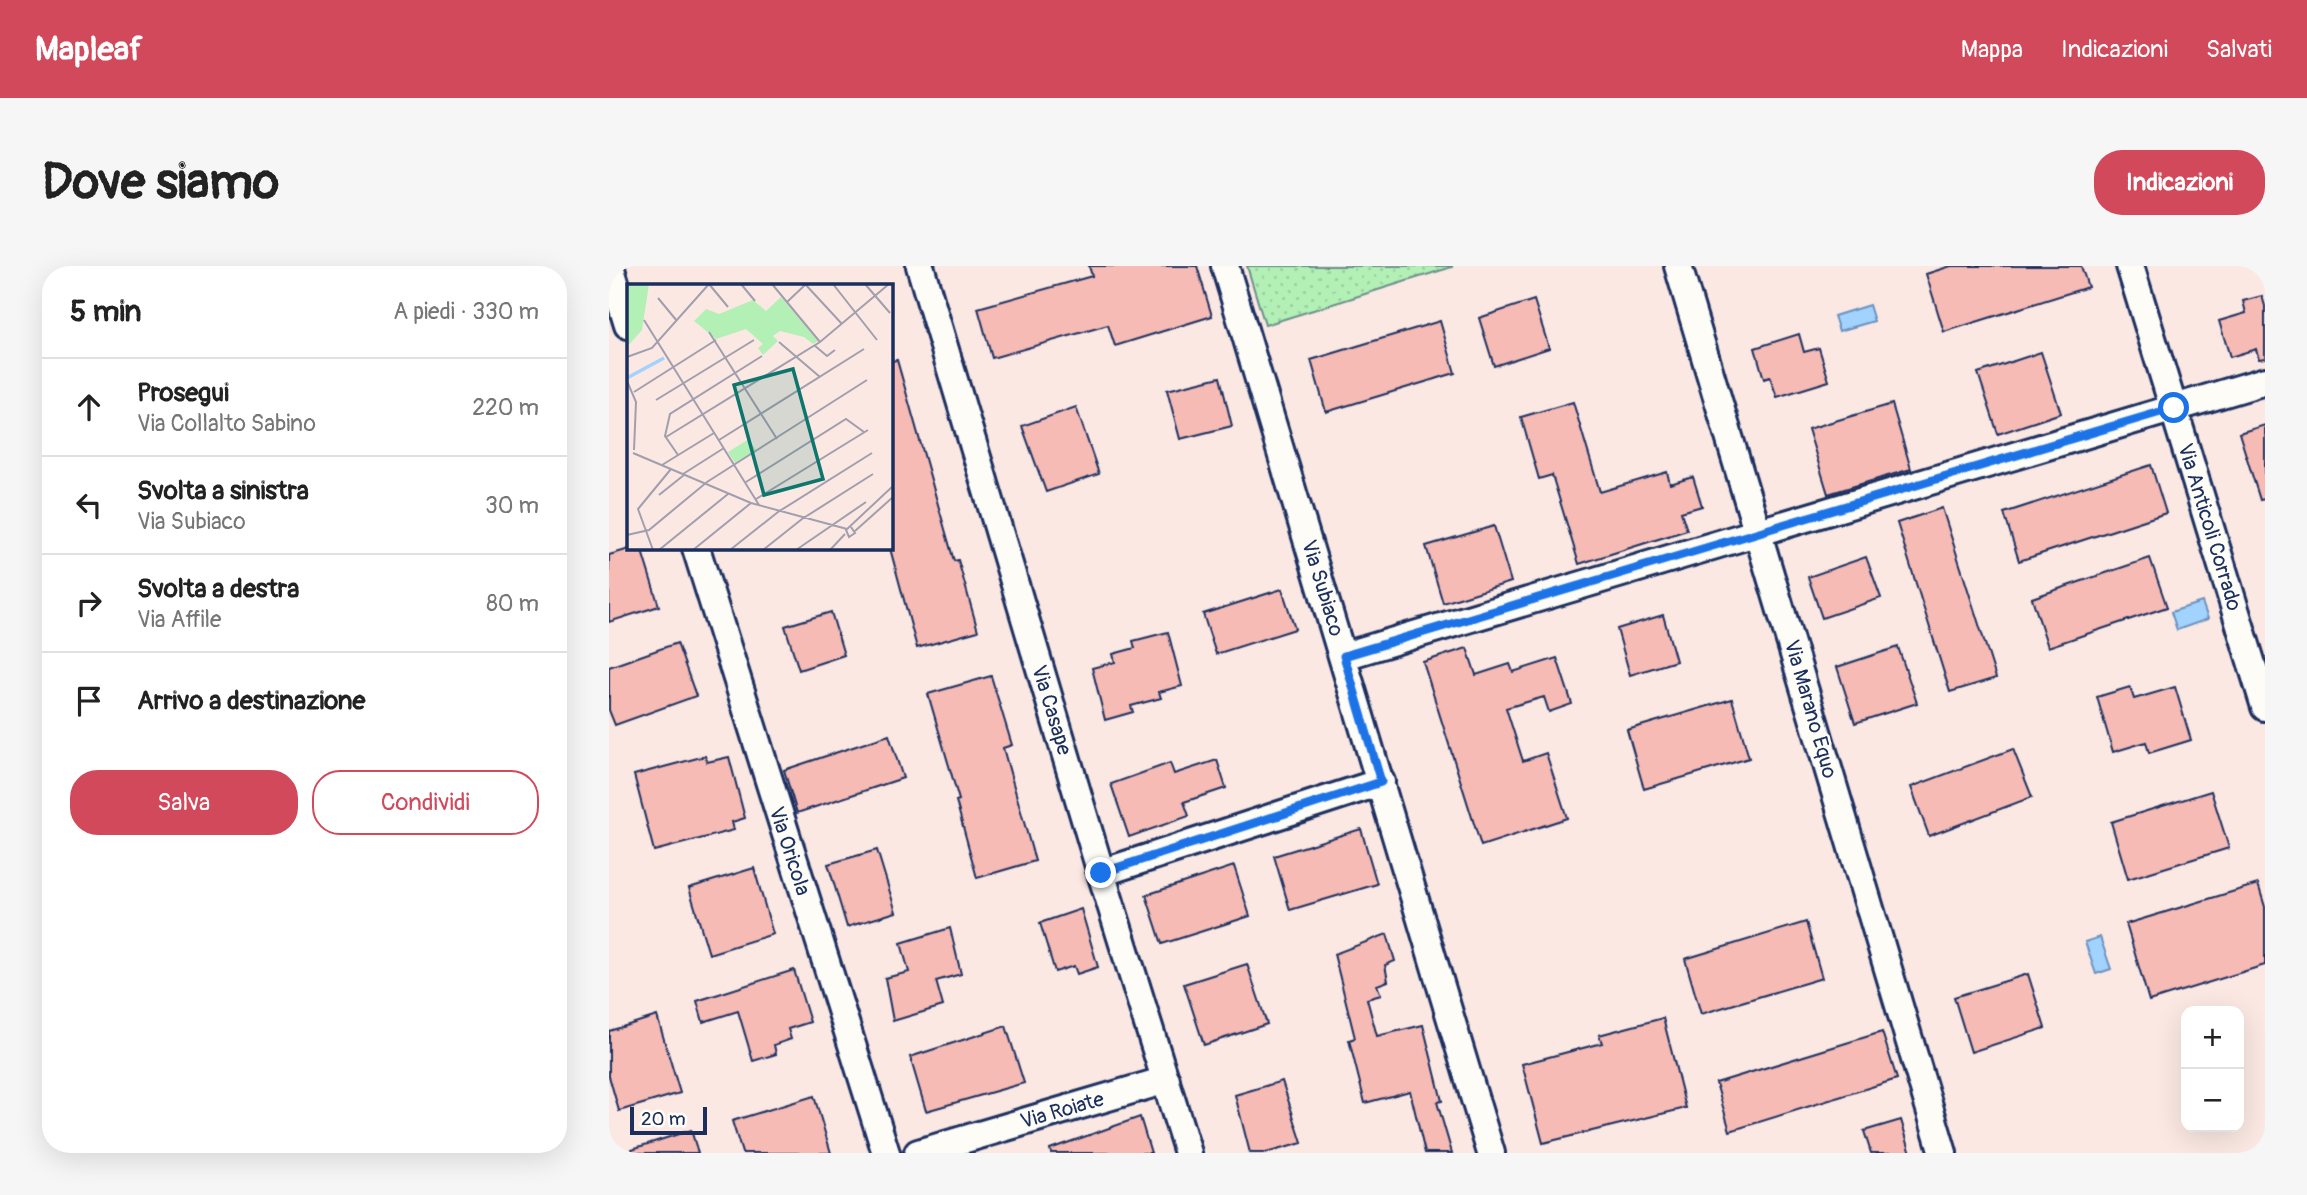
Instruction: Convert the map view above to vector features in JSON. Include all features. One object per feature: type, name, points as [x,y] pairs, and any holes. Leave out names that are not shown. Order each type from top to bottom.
[{"type":"street","points":[[610,266],[627,322]]},
{"type":"street","name":"Via Casape","points":[[920,266],[1101,873],[1188,1153]]},
{"type":"street","name":"Via Subiaco","points":[[1225,266],[1491,1153]]},
{"type":"street","name":"Via Marano Equo","points":[[1678,266],[1943,1153]]},
{"type":"street","name":"Via Anticoli Corrado","points":[[2130,266],[2265,707]]},
{"type":"street","points":[[1344,656],[2265,381]]},
{"type":"street","name":"Via Oricola","points":[[697,550],[886,1153]]},
{"type":"street","points":[[1101,873],[1381,782]]},
{"type":"street","name":"Via Roiate","points":[[918,1153],[1166,1080]]},
{"type":"green space","points":[[1247,266],[1452,266],[1452,267],[1265,325]]},
{"type":"water","points":[[1869,305],[1874,321],[1839,331],[1834,316]]},
{"type":"water","points":[[2202,602],[2208,619],[2177,630],[2171,612]]},
{"type":"water","points":[[2100,937],[2111,969],[2096,974],[2085,942]]},
{"type":"building","points":[[1089,266],[1197,266],[1212,316],[1115,346],[1108,325],[992,358],[978,308],[1092,276]]},
{"type":"building","points":[[1951,266],[2081,266],[2088,287],[1944,332],[1926,274]]},
{"type":"building","points":[[2262,296],[2265,306],[2265,358],[2259,359],[2256,349],[2230,357],[2219,321],[2246,313],[2243,301]]},
{"type":"building","points":[[1534,300],[1549,348],[1494,366],[1479,318]]},
{"type":"building","points":[[1440,321],[1455,373],[1326,412],[1311,360]]},
{"type":"building","points":[[1799,334],[1804,352],[1819,348],[1829,381],[1777,397],[1770,377],[1764,379],[1755,348]]},
{"type":"building","points":[[2041,352],[2061,413],[1998,434],[1978,373]]},
{"type":"building","points":[[897,360],[954,561],[958,560],[978,631],[917,648],[891,552],[893,361]]},
{"type":"building","points":[[1220,377],[1232,426],[1180,439],[1167,390]]},
{"type":"building","points":[[1573,402],[1600,492],[1667,472],[1670,484],[1693,477],[1702,506],[1681,512],[1687,530],[1579,564],[1552,475],[1539,479],[1521,417]]},
{"type":"building","points":[[1892,404],[1911,469],[1828,494],[1808,429]]},
{"type":"building","points":[[1076,407],[1099,474],[1046,492],[1022,426]]},
{"type":"building","points":[[2265,425],[2265,499],[2260,500],[2239,433]]},
{"type":"building","points":[[2151,465],[2166,513],[2019,561],[2004,513]]},
{"type":"building","points":[[1942,508],[1996,678],[1950,692],[1897,523]]},
{"type":"building","points":[[1494,526],[1511,582],[1443,603],[1426,546]]},
{"type":"building","points":[[627,550],[642,550],[659,606],[609,622],[609,555]]},
{"type":"building","points":[[1866,557],[1881,598],[1822,618],[1808,577]]},
{"type":"building","points":[[2150,558],[2167,607],[2048,647],[2032,598]]},
{"type":"building","points":[[1282,589],[1295,629],[1216,654],[1203,614]]},
{"type":"building","points":[[831,612],[844,655],[799,670],[785,626]]},
{"type":"building","points":[[1663,615],[1676,661],[1630,675],[1617,629]]},
{"type":"building","points":[[1168,632],[1182,686],[1159,692],[1161,698],[1131,706],[1133,712],[1105,720],[1092,668],[1115,662],[1113,654],[1135,648],[1133,641]]},
{"type":"building","points":[[677,643],[696,696],[615,725],[609,710],[609,667]]},
{"type":"building","points":[[1898,647],[1917,703],[1855,723],[1837,667]]},
{"type":"building","points":[[1467,648],[1476,675],[1510,664],[1513,672],[1557,658],[1572,704],[1549,712],[1544,697],[1506,708],[1523,761],[1546,753],[1567,818],[1481,846],[1423,662]]},
{"type":"building","points":[[991,676],[1012,745],[1003,748],[1035,861],[977,878],[956,801],[959,800],[928,694]]},
{"type":"building","points":[[2130,687],[2134,699],[2175,687],[2191,740],[2149,753],[2146,742],[2113,752],[2097,697]]},
{"type":"building","points":[[1732,699],[1749,758],[1644,789],[1627,730]]},
{"type":"building","points":[[889,735],[903,778],[797,813],[784,770]]},
{"type":"building","points":[[2013,749],[2032,797],[1929,836],[1911,787]]},
{"type":"building","points":[[705,756],[707,762],[729,757],[745,818],[732,822],[734,830],[654,851],[634,775]]},
{"type":"building","points":[[1217,760],[1226,788],[1184,802],[1189,816],[1129,837],[1111,784],[1170,763],[1174,774]]},
{"type":"building","points":[[2211,791],[2229,848],[2128,879],[2111,822]]},
{"type":"building","points":[[1361,829],[1377,884],[1290,910],[1274,856]]},
{"type":"building","points":[[877,850],[896,912],[847,927],[828,864]]},
{"type":"building","points":[[1234,866],[1250,916],[1162,944],[1146,895]]},
{"type":"building","points":[[754,868],[773,934],[709,954],[689,888]]},
{"type":"building","points":[[2258,884],[2265,907],[2265,965],[2149,1001],[2126,924]]},
{"type":"building","points":[[1081,909],[1098,967],[1077,974],[1074,966],[1055,972],[1040,923]]},
{"type":"building","points":[[1806,922],[1822,978],[1701,1014],[1685,959]]},
{"type":"building","points":[[950,928],[961,974],[936,981],[943,1006],[893,1021],[885,978],[909,972],[901,943]]},
{"type":"building","points":[[1387,934],[1395,961],[1385,965],[1388,981],[1377,985],[1381,995],[1367,999],[1377,1036],[1423,1025],[1442,1101],[1437,1102],[1452,1153],[1425,1153],[1410,1091],[1365,1103],[1349,1040],[1355,1038],[1334,954]]},
{"type":"building","points":[[1247,964],[1267,1024],[1204,1045],[1184,984]]},
{"type":"building","points":[[794,970],[810,1022],[788,1029],[791,1039],[774,1045],[776,1054],[753,1061],[738,1011],[703,1022],[697,1001]]},
{"type":"building","points":[[2028,974],[2045,1028],[1971,1052],[1954,997]]},
{"type":"building","points":[[657,1016],[680,1093],[619,1111],[609,1076],[609,1031]]},
{"type":"building","points":[[1663,1018],[1686,1108],[1543,1143],[1522,1064],[1602,1043],[1599,1035]]},
{"type":"building","points":[[1006,1026],[1024,1083],[926,1111],[910,1057]]},
{"type":"building","points":[[1882,1032],[1897,1079],[1730,1131],[1716,1083]]},
{"type":"building","points":[[1282,1081],[1302,1143],[1266,1153],[1250,1153],[1235,1095]]},
{"type":"building","points":[[814,1096],[831,1153],[742,1153],[732,1121]]},
{"type":"building","points":[[1140,1117],[1151,1153],[1051,1153],[1050,1149]]},
{"type":"building","points":[[1901,1120],[1911,1153],[1871,1153],[1864,1131]]},
{"type":"building","points":[[691,1130],[698,1153],[632,1153],[632,1149]]},
{"type":"route","points":[[1101,873],[1381,782],[1344,656],[2174,408]]}]
